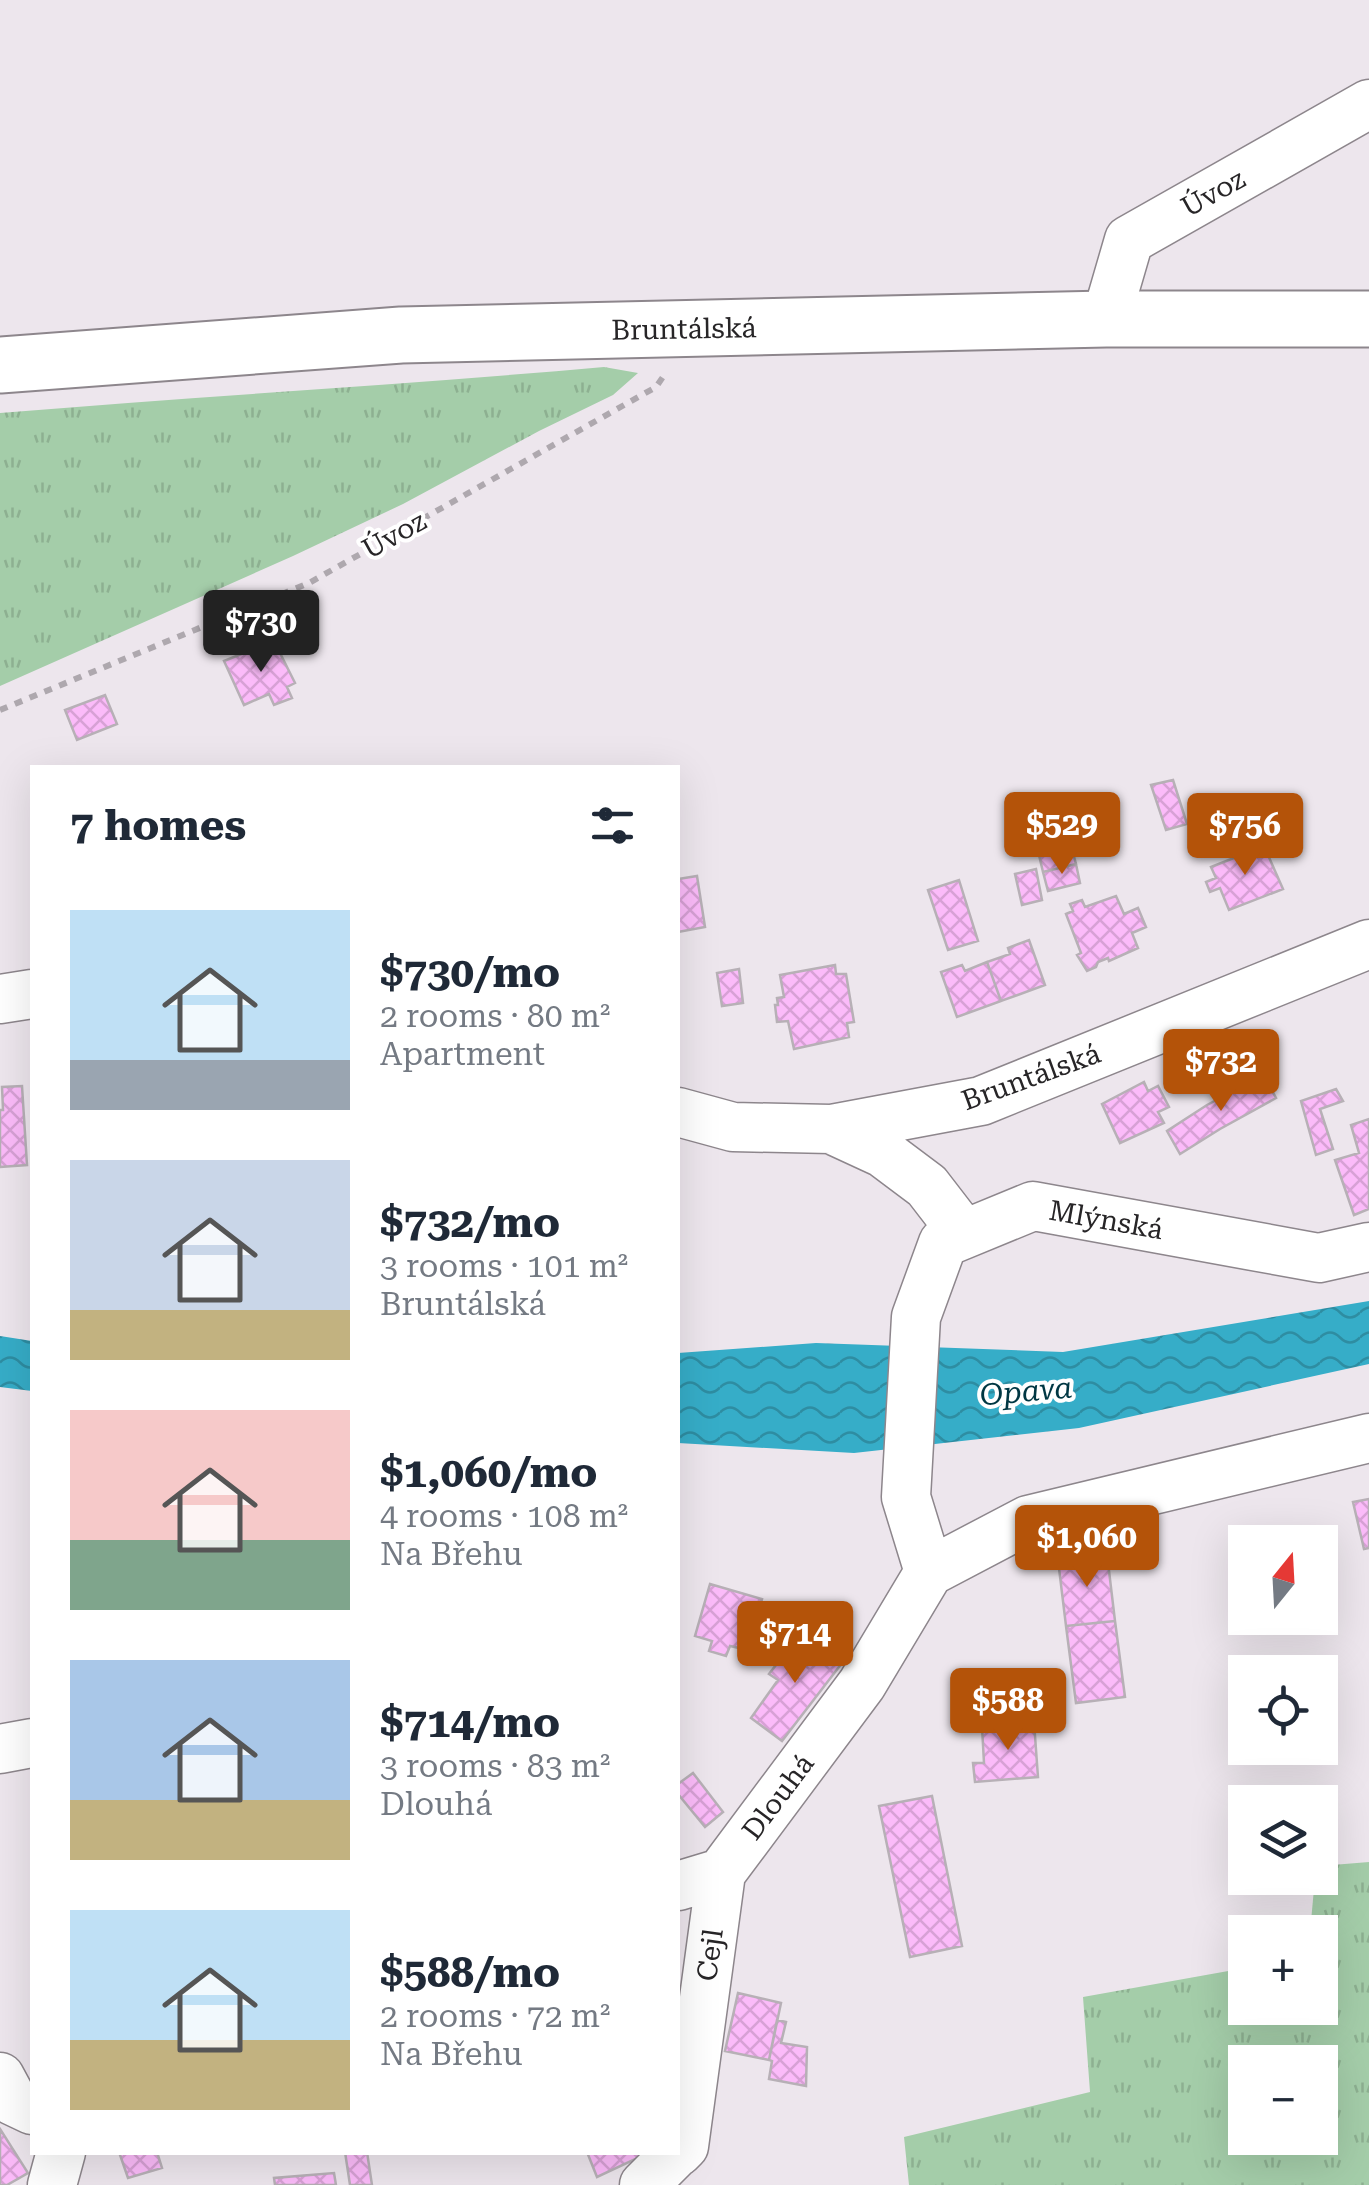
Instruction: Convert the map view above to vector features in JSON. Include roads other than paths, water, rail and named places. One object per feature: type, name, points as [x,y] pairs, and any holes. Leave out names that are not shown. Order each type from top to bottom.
[{"type":"main road","name":"Bruntálská","points":[[0,365],[401,336],[1106,319],[1369,319]]},
{"type":"street","name":"Úvoz","points":[[1106,319],[1130,240],[1369,104]]},
{"type":"street","name":"Bruntálská","points":[[680,1113],[733,1127],[831,1129],[981,1101],[1369,944]]},
{"type":"street","points":[[0,999],[30,994]]},
{"type":"street","points":[[831,1129],[883,1153],[926,1186],[964,1234]]},
{"type":"street","name":"Mlýnská","points":[[929,1572],[906,1496],[916,1317],[943,1243],[1033,1206],[1319,1258],[1369,1247]]},
{"type":"street","points":[[929,1572],[1028,1520],[1369,1438]]},
{"type":"street","name":"Dlouhá","points":[[699,1880],[862,1684],[929,1572]]},
{"type":"street","points":[[0,1748],[30,1742]]},
{"type":"street","name":"Cejl","points":[[680,2149],[684,2146],[699,1880]]},
{"type":"street","points":[[0,2077],[13,2101],[30,2109]]},
{"type":"street","points":[[52,2185],[60,2155]]},
{"type":"street","name":"Cejl","points":[[644,2185],[674,2155]]},
{"type":"water","name":"Opava","points":[[1369,1301],[1369,1364],[1079,1428],[854,1453],[680,1443],[680,1353],[816,1343],[1063,1352]]},
{"type":"water","points":[[0,1336],[30,1341],[30,1391],[0,1387]]}]
